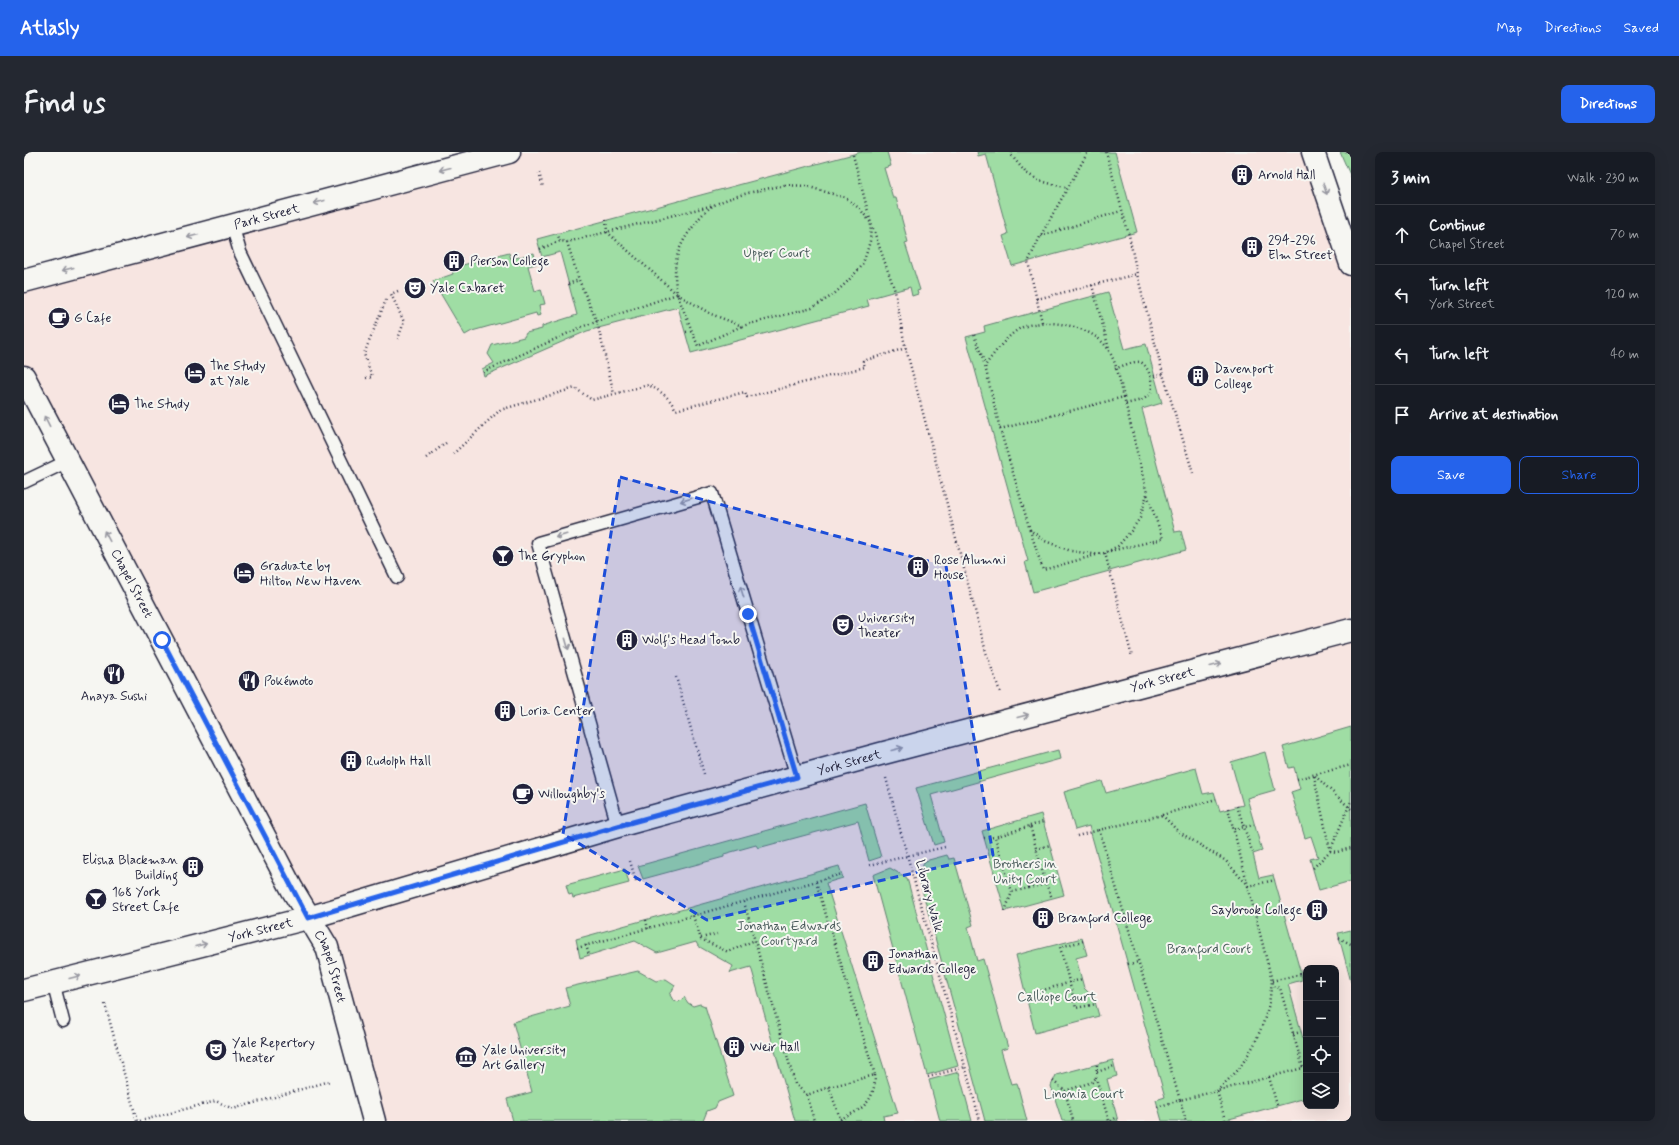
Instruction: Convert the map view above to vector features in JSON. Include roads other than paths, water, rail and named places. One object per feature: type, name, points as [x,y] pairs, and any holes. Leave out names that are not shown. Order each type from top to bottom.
[{"type":"main road","name":"Park Street","points":[[24,281],[509,152]]},
{"type":"main road","points":[[1312,152],[1351,264]]},
{"type":"main road","name":"Chapel Street","points":[[24,377],[308,918],[327,947],[374,1121]]},
{"type":"main road","name":"York Street","points":[[24,990],[308,918],[618,826],[880,754],[1351,630]]},
{"type":"lane","points":[[232,225],[240,252],[397,577]]},
{"type":"lane","points":[[24,482],[68,461]]},
{"type":"lane","points":[[618,826],[538,543],[712,493],[797,777]]},
{"type":"lane","points":[[53,982],[63,1021]]},
{"type":"place","name":"Arnold Hall","points":[[1242,175]]},
{"type":"place","name":"294-296 Elm Street","points":[[1252,247]]},
{"type":"place","name":"Pierson College","points":[[454,261]]},
{"type":"place","name":"Yale Cabaret","points":[[415,288]]},
{"type":"place","name":"G Cafe","points":[[59,318]]},
{"type":"place","name":"The Study at Yale","points":[[195,373]]},
{"type":"place","name":"Davenport College","points":[[1198,376]]},
{"type":"place","name":"The Study","points":[[119,404]]},
{"type":"place","name":"The Gryphon","points":[[503,556]]},
{"type":"place","name":"Rose Alumni House","points":[[918,567]]},
{"type":"place","name":"Graduate by Hilton New Haven","points":[[244,573]]},
{"type":"place","name":"University Theater","points":[[843,625]]},
{"type":"place","name":"Wolf's Head Tomb","points":[[627,640]]},
{"type":"place","name":"Anaya Sushi","points":[[114,674]]},
{"type":"place","name":"Pokémoto","points":[[249,681]]},
{"type":"place","name":"Loria Center","points":[[505,711]]},
{"type":"place","name":"Rudolph Hall","points":[[351,761]]},
{"type":"place","name":"Willoughby's","points":[[523,794]]},
{"type":"place","name":"Elisha Blackman Building","points":[[193,867]]},
{"type":"place","name":"168 York Street Cafe","points":[[96,899]]},
{"type":"place","name":"Saybrook College","points":[[1317,910]]},
{"type":"place","name":"Branford College","points":[[1043,918]]},
{"type":"place","name":"Jonathan Edwards College","points":[[873,961]]},
{"type":"place","name":"Weir Hall","points":[[734,1047]]},
{"type":"place","name":"Yale Repertory Theater","points":[[216,1050]]},
{"type":"place","name":"Yale University Art Gallery","points":[[466,1057]]},
{"type":"park label","name":"Upper Court","points":[[777,253]]},
{"type":"park label","name":"Brothers in Unity Court","points":[[1025,872]]},
{"type":"park label","name":"Jonathan Edwards Courtyard","points":[[789,934]]},
{"type":"park label","name":"Branford Court","points":[[1209,949]]},
{"type":"park label","name":"Calliope Court","points":[[1057,997]]},
{"type":"park label","name":"Linonia Court","points":[[1084,1094]]}]
